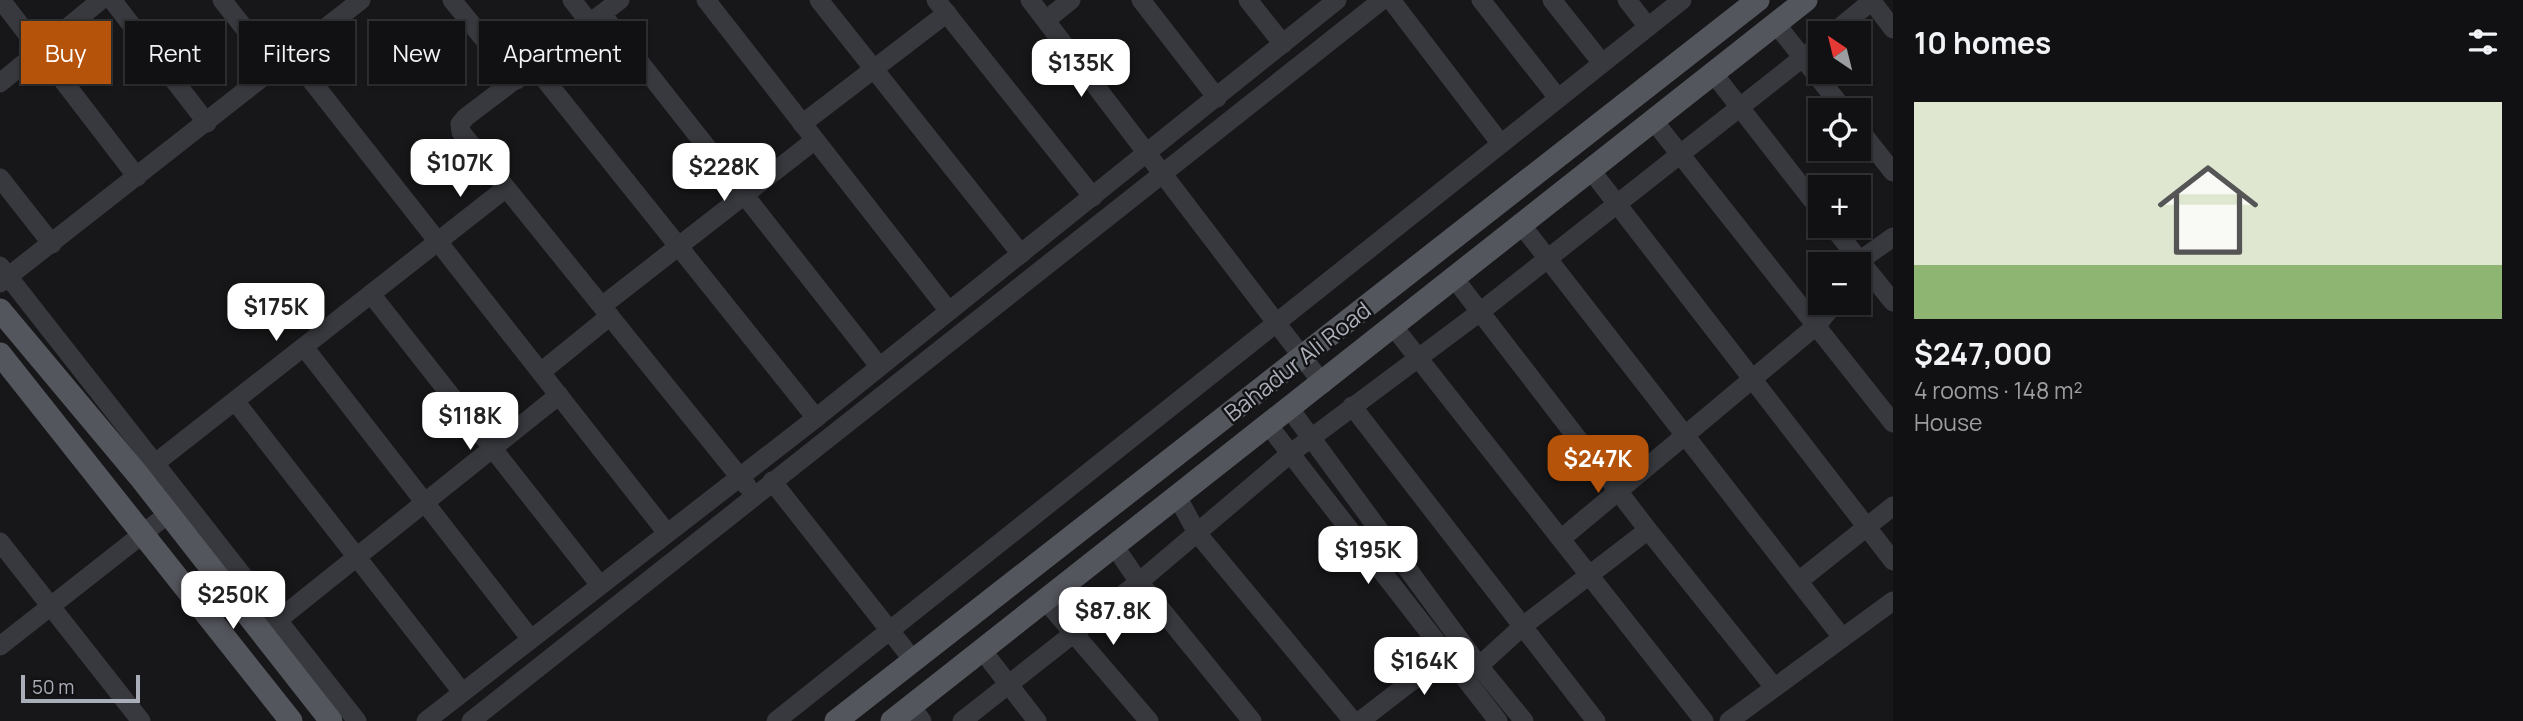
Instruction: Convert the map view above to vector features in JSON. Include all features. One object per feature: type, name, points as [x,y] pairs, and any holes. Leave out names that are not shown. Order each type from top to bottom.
[{"type":"main road","name":"Bahadur Ali Road","points":[[836,721],[1758,0]]},
{"type":"main road","name":"Bahadur Ali Road","points":[[892,721],[916,714],[982,650],[1323,384],[1520,223],[1806,0]]},
{"type":"main road","points":[[0,310],[146,470],[168,514],[269,628],[331,721]]},
{"type":"main road","points":[[0,354],[291,721]]},
{"type":"street","points":[[1,0],[21,26]]},
{"type":"street","points":[[76,21],[101,0]]},
{"type":"street","points":[[112,0],[207,122]]},
{"type":"street","points":[[222,0],[239,21]]},
{"type":"street","points":[[325,21],[337,8],[362,0]]},
{"type":"street","points":[[452,0],[479,33]]},
{"type":"street","points":[[572,0],[596,18],[744,195],[878,366]]},
{"type":"street","points":[[592,21],[620,0]]},
{"type":"street","points":[[706,0],[948,310]]},
{"type":"street","points":[[818,0],[1021,254]]},
{"type":"street","points":[[1030,0],[1323,384]]},
{"type":"street","points":[[1046,20],[1071,0]]},
{"type":"street","points":[[1141,0],[1217,98]]},
{"type":"street","points":[[1248,0],[1283,44]]},
{"type":"street","points":[[426,721],[816,418],[948,310],[1149,154],[1337,0]]},
{"type":"street","points":[[471,721],[1164,174],[1359,7],[1382,0]]},
{"type":"street","points":[[1391,0],[1501,144]]},
{"type":"street","points":[[1481,0],[1558,98]]},
{"type":"street","points":[[1552,0],[1602,62]]},
{"type":"street","points":[[1627,0],[1648,27]]},
{"type":"street","points":[[776,721],[1682,0]]},
{"type":"street","points":[[1847,21],[1872,0],[1893,29]]},
{"type":"street","points":[[802,124],[873,70],[942,6],[1093,198]]},
{"type":"street","points":[[1776,24],[1835,98]]},
{"type":"street","points":[[962,721],[1139,582],[1291,453],[1480,312],[1808,54]]},
{"type":"street","points":[[0,83],[21,66]]},
{"type":"street","points":[[1713,73],[1808,195]]},
{"type":"street","points":[[65,84],[137,177]]},
{"type":"street","points":[[256,84],[52,244],[3,275],[146,470],[269,628],[357,721]]},
{"type":"street","points":[[314,84],[667,533]]},
{"type":"street","points":[[512,84],[460,124],[461,132],[754,495]]},
{"type":"street","points":[[548,84],[816,418]]},
{"type":"street","points":[[1653,120],[1893,424]]},
{"type":"street","points":[[541,372],[678,247],[815,140]]},
{"type":"street","points":[[1871,144],[1893,172]]},
{"type":"street","points":[[1590,169],[1893,561]]},
{"type":"street","points":[[0,178],[52,244]]},
{"type":"street","points":[[146,470],[506,188]]},
{"type":"street","points":[[1520,223],[1841,636]]},
{"type":"street","points":[[1871,252],[1893,237]]},
{"type":"street","points":[[1454,278],[1620,490],[1648,530],[1774,687]]},
{"type":"street","points":[[1871,278],[1893,302]]},
{"type":"street","points":[[371,294],[600,584]]},
{"type":"street","points":[[1561,539],[1817,325],[1825,315]]},
{"type":"street","points":[[1393,326],[1704,721]]},
{"type":"street","points":[[304,347],[530,638]]},
{"type":"street","points":[[269,628],[559,395]]},
{"type":"street","points":[[234,401],[462,692]]},
{"type":"street","points":[[1352,406],[1596,721]]},
{"type":"street","points":[[1290,409],[1479,666],[1524,721]]},
{"type":"street","points":[[1269,426],[1499,721]]},
{"type":"street","points":[[772,481],[914,660]]},
{"type":"street","points":[[1178,498],[1197,533],[1365,719],[1463,641]]},
{"type":"street","points":[[1800,580],[1893,506]]},
{"type":"street","points":[[0,646],[168,514]]},
{"type":"street","points":[[1479,666],[1523,626],[1648,530]]},
{"type":"street","points":[[0,542],[141,721]]},
{"type":"street","points":[[1115,547],[1139,582],[1252,721]]},
{"type":"street","points":[[1045,600],[1149,721]]},
{"type":"street","points":[[1729,721],[1841,636],[1893,601]]},
{"type":"street","points":[[982,650],[1006,685],[1037,721]]}]
